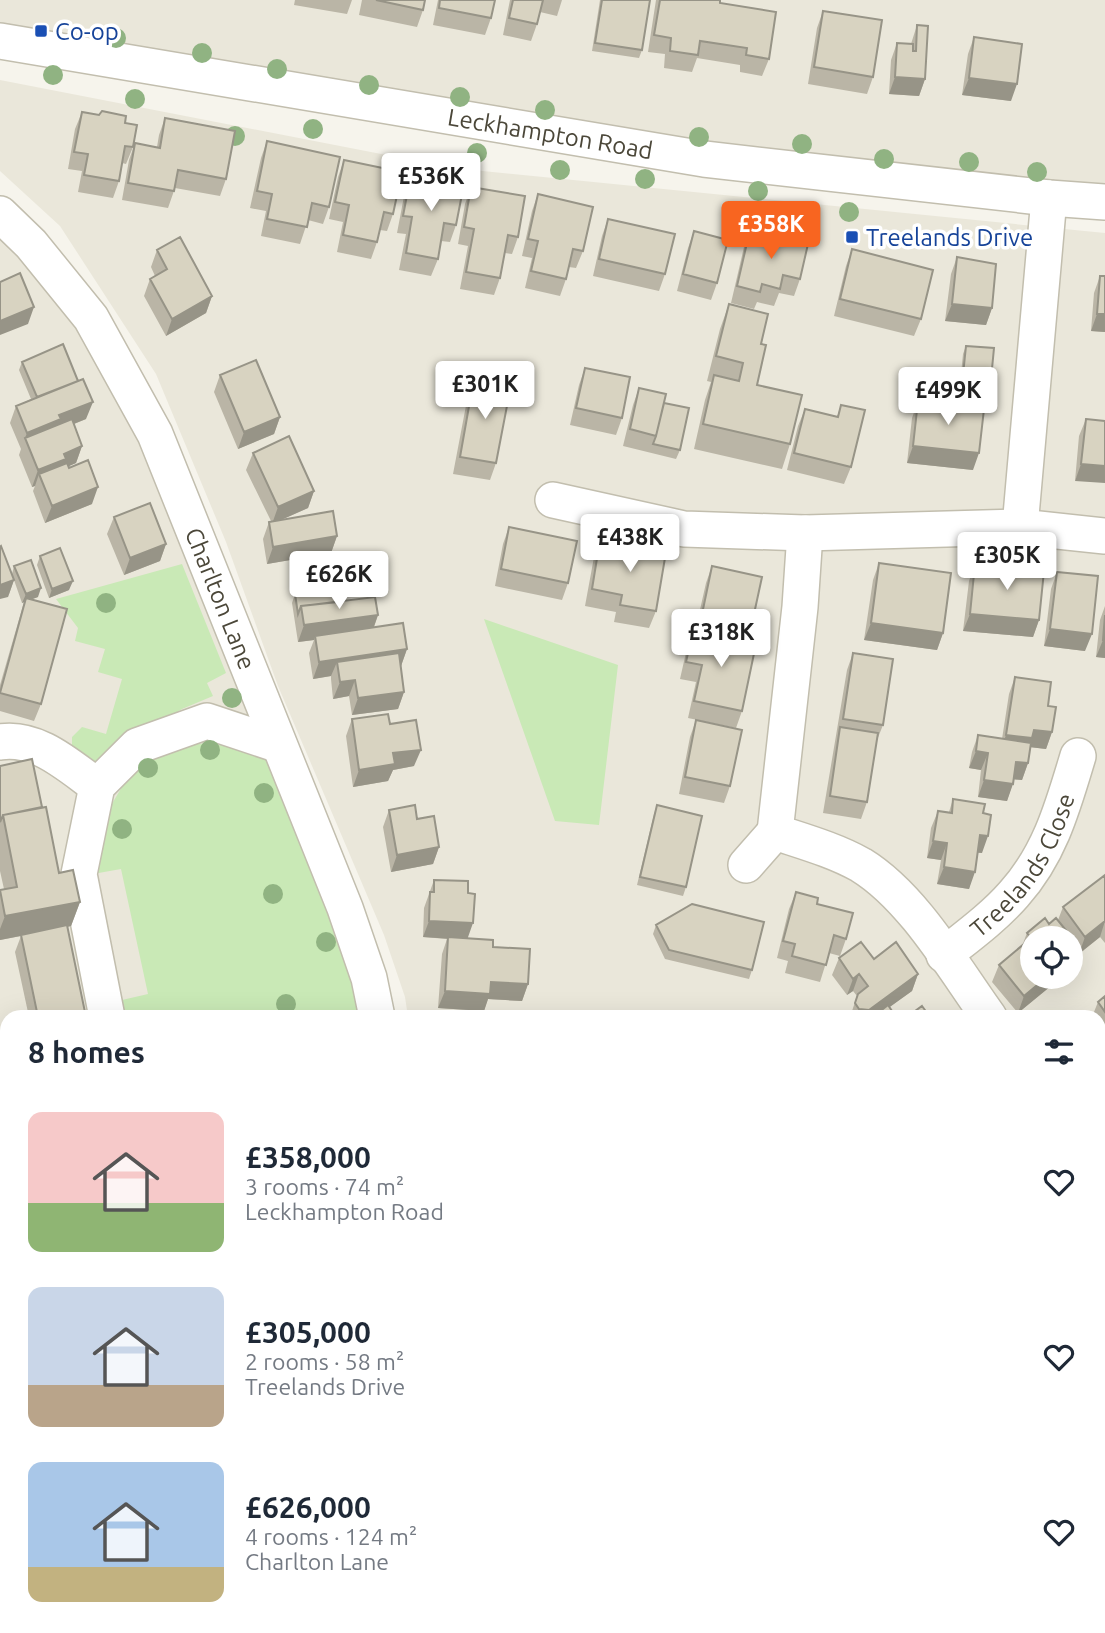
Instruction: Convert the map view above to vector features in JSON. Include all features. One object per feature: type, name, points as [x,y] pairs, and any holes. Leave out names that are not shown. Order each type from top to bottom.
[{"type":"street","name":"Leckhampton Road","points":[[0,41],[704,159],[1105,202]]},
{"type":"street","points":[[1020,527],[1049,198]]},
{"type":"street","name":"Charlton Lane","points":[[0,214],[31,244],[91,318],[155,434],[345,908],[369,978],[376,1010]]},
{"type":"street","points":[[554,500],[684,529],[805,533],[1020,527],[1105,536]]},
{"type":"street","points":[[746,865],[775,832],[800,607],[805,533]]},
{"type":"street","points":[[106,1010],[79,874],[97,786],[137,746],[207,721],[279,745]]},
{"type":"street","points":[[0,742],[16,741],[34,745],[97,786]]},
{"type":"street","name":"Treelands Close","points":[[944,955],[998,911],[1030,874],[1056,826],[1077,756]]},
{"type":"street","name":"Treelands Close","points":[[775,832],[835,852],[862,866],[903,900],[984,1010]]},
{"type":"shaded area","points":[[0,0],[1105,0],[1105,202],[0,41]]},
{"type":"shaded area","points":[[0,80],[453,168],[1105,233],[1105,1010],[407,1010],[384,935],[278,686],[226,542],[156,374],[60,226],[0,171]]},
{"type":"shaded area","points":[[0,214],[91,318],[374,1010],[0,1010]]},
{"type":"green space","points":[[182,564],[226,673],[207,683],[213,696],[182,709],[132,738],[102,765],[72,761],[72,737],[82,727],[106,734],[122,679],[98,672],[105,649],[75,641],[78,628],[56,599]]},
{"type":"green space","points":[[484,619],[618,665],[599,825],[555,821]]},
{"type":"green space","points":[[239,743],[273,757],[362,986],[359,1010],[122,1010],[122,1000],[148,994],[121,869],[93,874],[91,839],[135,765],[186,744]]},
{"type":"building","points":[[376,0],[425,0],[423,10]]},
{"type":"building","points":[[440,0],[495,0],[491,18],[439,8]]},
{"type":"building","points":[[513,0],[543,0],[537,24],[509,18]]},
{"type":"building","points":[[602,0],[650,0],[642,50],[595,43]]},
{"type":"building","points":[[660,0],[720,0],[720,3],[776,12],[769,59],[746,55],[747,48],[700,41],[698,55],[670,51],[671,38],[654,35]]},
{"type":"building","points":[[823,11],[882,20],[873,77],[814,67]]},
{"type":"building","points":[[917,25],[928,26],[925,79],[895,77],[897,43],[913,44],[913,51],[916,51]]},
{"type":"building","points":[[974,37],[1022,44],[1017,84],[969,78]]},
{"type":"building","points":[[102,111],[126,116],[125,123],[137,125],[133,147],[125,146],[119,181],[84,175],[88,154],[74,152],[82,112],[99,115]]},
{"type":"building","points":[[165,118],[235,131],[226,179],[178,170],[174,191],[128,183],[135,143],[160,148]]},
{"type":"building","points":[[267,141],[340,157],[329,207],[312,203],[307,227],[267,219],[272,194],[257,191]]},
{"type":"building","points":[[344,160],[402,172],[393,214],[384,212],[377,242],[343,235],[349,205],[335,202]]},
{"type":"building","points":[[411,174],[464,184],[456,225],[444,223],[438,259],[406,253],[412,217],[403,216]]},
{"type":"building","points":[[471,187],[525,196],[518,237],[508,235],[500,278],[466,272],[474,229],[464,227]]},
{"type":"building","points":[[538,194],[593,207],[583,251],[573,249],[566,279],[531,271],[538,241],[528,239]]},
{"type":"building","points":[[608,219],[675,234],[665,274],[599,259]]},
{"type":"building","points":[[750,230],[808,244],[800,279],[783,275],[780,289],[762,284],[760,292],[737,286]]},
{"type":"building","points":[[694,231],[728,240],[717,283],[683,274]]},
{"type":"building","points":[[180,237],[212,296],[172,319],[150,279],[167,269],[157,250]]},
{"type":"building","points":[[852,249],[933,270],[921,319],[840,299]]},
{"type":"building","points":[[957,257],[996,264],[992,308],[952,304]]},
{"type":"building","points":[[20,273],[34,307],[0,321],[0,282]]},
{"type":"building","points":[[1100,276],[1105,276],[1105,314],[1097,314]]},
{"type":"building","points":[[729,304],[768,314],[761,344],[766,345],[757,385],[802,395],[790,444],[703,424],[714,375],[739,381],[743,363],[716,356]]},
{"type":"building","points":[[63,344],[78,381],[37,397],[22,362]]},
{"type":"building","points":[[966,346],[994,348],[991,379],[963,375]]},
{"type":"building","points":[[256,360],[280,417],[244,432],[220,375]]},
{"type":"building","points":[[585,368],[630,377],[622,418],[576,408]]},
{"type":"building","points":[[474,378],[511,385],[496,463],[460,457]]},
{"type":"building","points":[[83,379],[93,402],[59,415],[61,419],[27,433],[16,406]]},
{"type":"building","points":[[639,388],[666,394],[656,436],[630,429]]},
{"type":"building","points":[[918,401],[984,409],[979,453],[913,446]]},
{"type":"building","points":[[664,403],[689,408],[680,450],[653,444]]},
{"type":"building","points":[[841,405],[865,410],[851,467],[794,453],[805,409],[838,417]]},
{"type":"building","points":[[72,419],[82,446],[64,454],[66,459],[38,470],[25,438]]},
{"type":"building","points":[[1086,419],[1105,421],[1105,466],[1081,464]]},
{"type":"building","points":[[289,436],[314,491],[278,507],[253,453]]},
{"type":"building","points":[[88,460],[98,487],[52,506],[39,474],[67,463],[69,468]]},
{"type":"building","points":[[150,503],[166,544],[130,558],[114,517]]},
{"type":"building","points":[[333,511],[337,536],[273,547],[269,522]]},
{"type":"building","points":[[509,527],[577,541],[568,583],[501,569]]},
{"type":"building","points":[[600,540],[666,552],[656,611],[620,605],[622,595],[592,589]]},
{"type":"building","points":[[0,547],[14,580],[0,585]]},
{"type":"building","points":[[60,548],[73,581],[52,589],[40,556]]},
{"type":"building","points":[[31,560],[41,588],[26,594],[14,566]]},
{"type":"building","points":[[879,563],[951,573],[943,633],[871,623]]},
{"type":"building","points":[[975,564],[1044,571],[1039,620],[970,614]]},
{"type":"building","points":[[712,566],[762,577],[754,614],[745,612],[742,628],[701,619]]},
{"type":"building","points":[[1057,572],[1098,576],[1092,634],[1050,629]]},
{"type":"building","points":[[335,588],[337,602],[301,606],[298,614],[295,594]]},
{"type":"building","points":[[375,597],[378,615],[304,625],[301,606]]},
{"type":"building","points":[[26,598],[67,609],[41,704],[0,693]]},
{"type":"building","points":[[403,623],[407,649],[319,662],[315,636]]},
{"type":"building","points":[[693,631],[756,644],[742,711],[694,701],[702,665],[686,662]]},
{"type":"building","points":[[399,653],[404,692],[358,698],[355,680],[340,682],[337,662]]},
{"type":"building","points":[[853,653],[893,659],[883,725],[843,719]]},
{"type":"building","points":[[1015,677],[1051,682],[1048,706],[1056,707],[1052,732],[1034,730],[1032,738],[1006,735]]},
{"type":"building","points":[[388,714],[390,724],[416,720],[421,750],[393,753],[395,764],[359,770],[352,719]]},
{"type":"building","points":[[696,720],[742,730],[730,786],[685,777]]},
{"type":"building","points":[[840,727],[878,733],[867,802],[830,796]]},
{"type":"building","points":[[978,735],[1031,743],[1028,763],[1016,762],[1013,784],[984,780],[988,753],[976,751]]},
{"type":"building","points":[[32,759],[42,807],[3,815],[0,822],[0,766]]},
{"type":"building","points":[[953,799],[985,804],[983,813],[991,815],[988,836],[980,835],[975,872],[944,867],[947,843],[933,841],[938,811],[952,813]]},
{"type":"building","points":[[415,805],[417,819],[434,816],[439,847],[397,855],[389,810]]},
{"type":"building","points":[[657,805],[702,816],[686,887],[640,877]]},
{"type":"building","points":[[46,807],[59,873],[73,870],[80,902],[5,916],[0,890],[17,887],[3,815]]},
{"type":"building","points":[[1105,875],[1105,921],[1085,937],[1083,926],[1077,926],[1063,907]]},
{"type":"building","points":[[434,880],[468,881],[468,893],[475,894],[473,923],[429,921],[430,892],[434,892]]},
{"type":"building","points":[[796,892],[818,898],[817,904],[853,913],[846,939],[834,935],[826,965],[792,956],[795,944],[783,941]]},
{"type":"building","points":[[692,904],[764,922],[752,970],[669,950],[656,925]]},
{"type":"building","points":[[1045,918],[1049,924],[1056,918],[1062,926],[1035,926]]},
{"type":"building","points":[[67,925],[85,1010],[37,1010],[21,935]]},
{"type":"building","points":[[448,937],[493,940],[493,947],[530,949],[528,984],[491,982],[490,994],[445,991]]},
{"type":"building","points":[[861,942],[874,959],[896,942],[918,974],[869,1010],[859,1009],[855,1003],[858,994],[868,986],[859,974],[853,979],[839,958]]},
{"type":"building","points":[[1020,947],[1020,989],[1032,989],[1024,996],[999,965]]},
{"type":"building","points":[[1105,996],[1105,1010],[1104,1010],[1098,1002]]},
{"type":"place","name":"Co-op","points":[[41,31]]},
{"type":"place","name":"Treelands Drive","points":[[852,237]]}]
